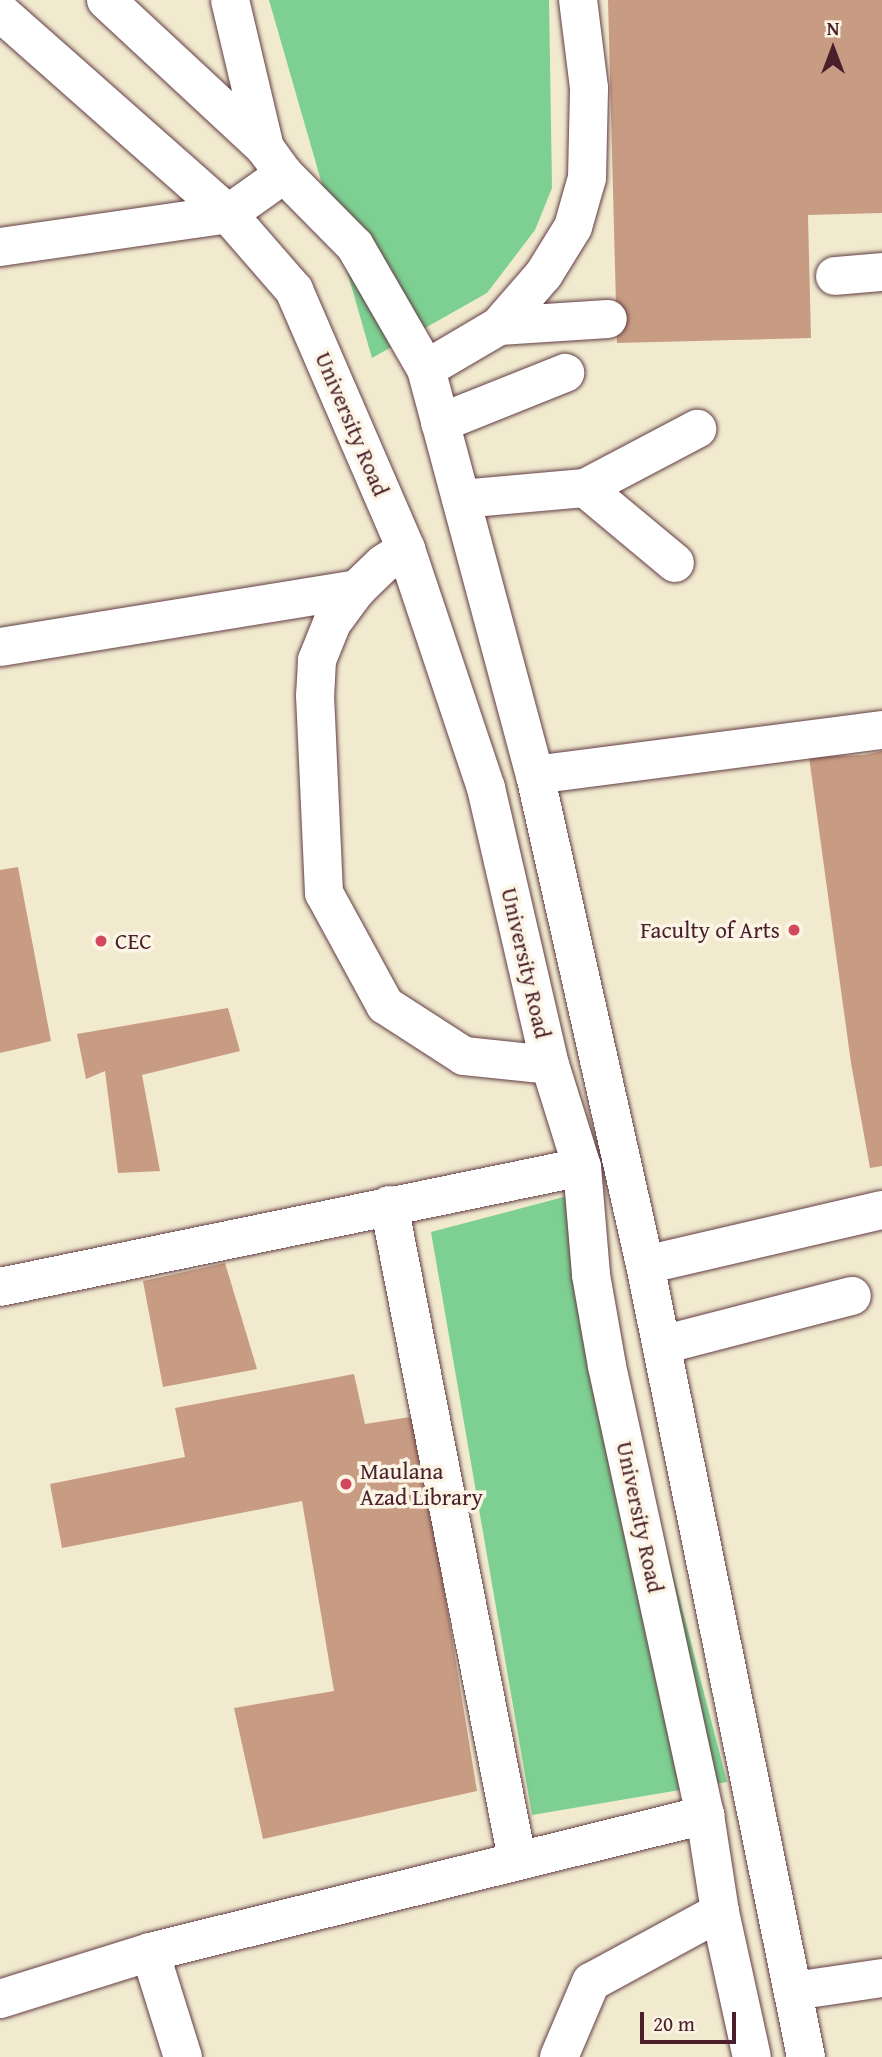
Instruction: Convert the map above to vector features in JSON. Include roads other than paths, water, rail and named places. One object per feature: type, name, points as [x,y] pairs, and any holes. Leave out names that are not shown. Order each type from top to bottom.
[{"type":"main road","points":[[106,0],[275,161],[355,246],[426,369],[535,775],[662,1345],[806,2057]]},
{"type":"main road","points":[[230,0],[275,161]]},
{"type":"main road","points":[[426,369],[499,326],[544,274],[573,227],[587,178],[589,88],[578,0]]},
{"type":"main road","name":"University Road","points":[[0,12],[228,214],[294,290],[406,549],[486,788],[550,1065],[582,1167],[591,1275],[607,1366],[705,1815],[720,1912],[752,2057]]},
{"type":"main road","points":[[0,247],[228,214],[275,161]]},
{"type":"main road","points":[[835,275],[882,272]]},
{"type":"main road","points":[[499,326],[608,319]]},
{"type":"main road","points":[[440,423],[565,373]]},
{"type":"main road","points":[[461,499],[584,488],[697,429]]},
{"type":"main road","points":[[584,488],[675,563]]},
{"type":"main road","points":[[406,549],[383,564],[357,589],[332,623],[317,660],[315,695],[324,893],[385,1005],[464,1056],[550,1065]]},
{"type":"main road","points":[[0,647],[357,589]]},
{"type":"main road","points":[[535,775],[882,730]]},
{"type":"main road","points":[[0,1287],[582,1167]]},
{"type":"main road","points":[[389,1205],[517,1859]]},
{"type":"main road","points":[[645,1265],[882,1210]]},
{"type":"main road","points":[[662,1345],[852,1296]]},
{"type":"main road","points":[[0,1999],[150,1952],[517,1859],[705,1815]]},
{"type":"main road","points":[[559,2057],[591,1982],[720,1912]]},
{"type":"main road","points":[[150,1952],[183,2057]]},
{"type":"main road","points":[[794,1992],[880,1982]]},
{"type":"place","name":"Faculty of Arts","points":[[794,930]]},
{"type":"place","name":"CEC","points":[[101,941]]},
{"type":"place","name":"Maulana Azad Library","points":[[346,1484]]}]
